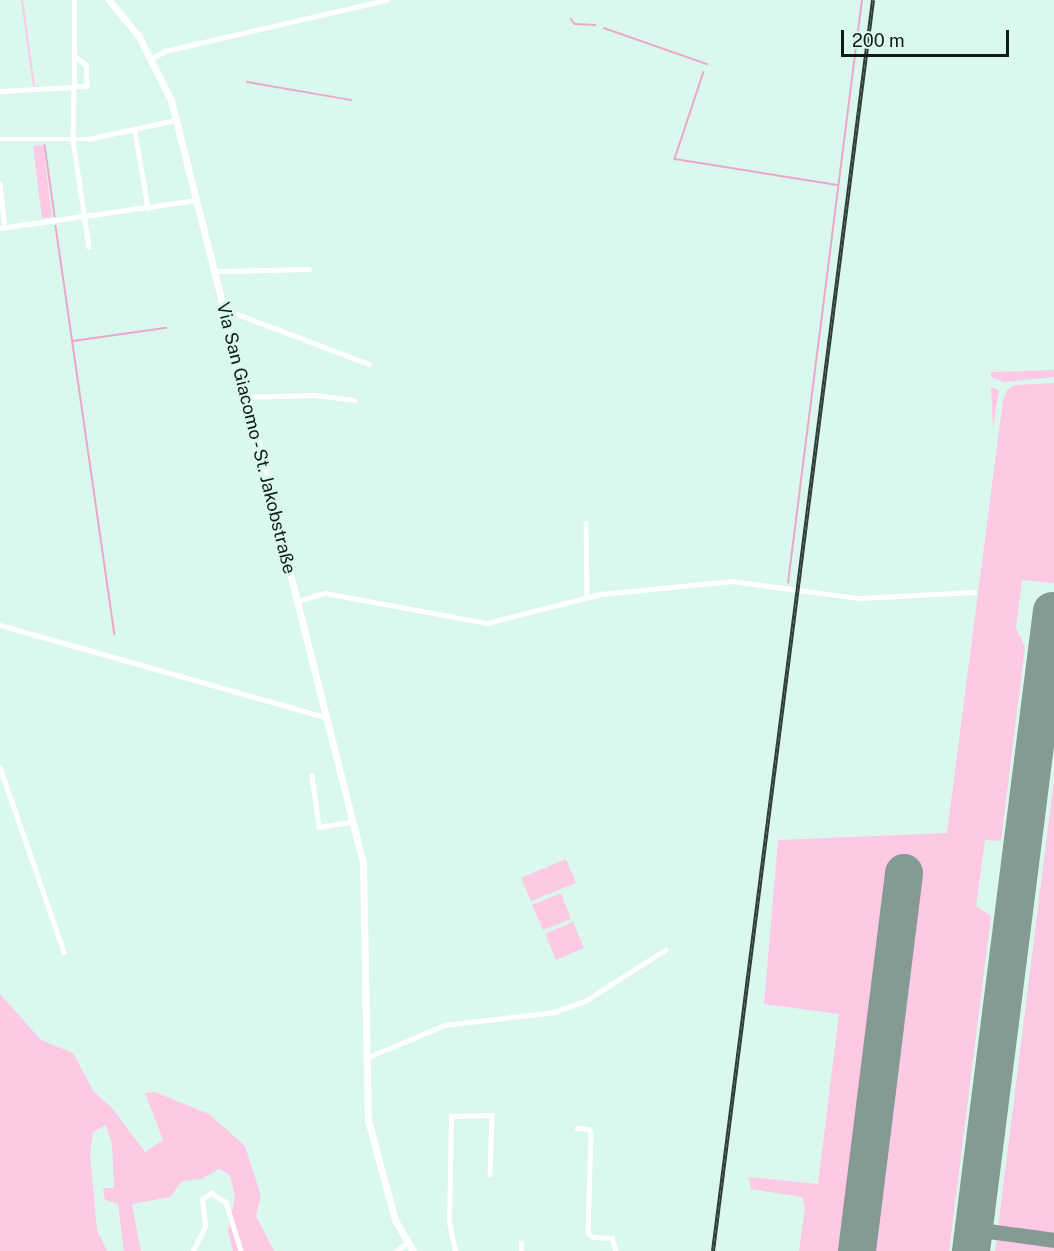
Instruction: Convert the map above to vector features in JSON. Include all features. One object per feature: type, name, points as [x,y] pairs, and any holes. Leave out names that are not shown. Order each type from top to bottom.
[{"type":"street","points":[[74,0],[73,140],[89,247]]},
{"type":"street","name":"Via San Giacomo - St. Jakobstraße","points":[[109,0],[152,58],[177,120],[352,822],[365,879],[361,934],[364,1059],[375,1158],[406,1244],[413,1251]]},
{"type":"street","points":[[152,58],[165,51],[382,0]]},
{"type":"street","points":[[0,91],[87,86],[87,65],[74,56]]},
{"type":"street","points":[[0,139],[73,140],[135,131],[177,120]]},
{"type":"street","points":[[135,131],[148,208]]},
{"type":"street","points":[[0,184],[2,228],[196,200]]},
{"type":"street","points":[[215,272],[309,269]]},
{"type":"street","points":[[224,309],[369,364]]},
{"type":"street","points":[[245,397],[315,395],[355,400]]},
{"type":"street","points":[[586,523],[587,597]]},
{"type":"street","points":[[297,601],[325,593],[487,623],[587,597],[731,581],[858,598],[974,592]]},
{"type":"street","points":[[0,625],[326,717]]},
{"type":"street","points":[[0,767],[64,952]]},
{"type":"street","points":[[312,775],[319,827],[352,822]]},
{"type":"street","points":[[364,1059],[445,1025],[554,1012],[585,1000],[665,950]]},
{"type":"street","points":[[455,1251],[449,1222],[452,1116],[492,1115],[490,1174]]},
{"type":"street","points":[[577,1128],[591,1132],[588,1233],[593,1237],[612,1238],[616,1251]]},
{"type":"street","points":[[193,1251],[205,1226],[202,1199],[211,1193],[226,1202],[241,1251]]},
{"type":"street","points":[[521,1243],[521,1251]]},
{"type":"street","points":[[396,1251],[406,1244]]},
{"type":"shaded area","points":[[21,0],[23,0],[35,87],[33,87]]},
{"type":"shaded area","points":[[43,145],[52,217],[42,218],[33,146]]},
{"type":"shaded area","points":[[1054,370],[1054,377],[1004,382],[991,377],[991,372]]},
{"type":"shaded area","points":[[1054,383],[1054,583],[1022,580],[1016,628],[1025,647],[1001,841],[985,840],[976,906],[991,916],[949,1251],[799,1251],[805,1208],[802,1197],[751,1189],[749,1177],[818,1184],[839,1014],[764,1004],[778,840],[947,833],[1003,400],[1007,390],[1015,385]]},
{"type":"shaded area","points":[[991,387],[999,390],[993,427]]},
{"type":"shaded area","points":[[1054,779],[1054,1251],[995,1251]]},
{"type":"shaded area","points":[[566,859],[576,883],[531,901],[521,878]]},
{"type":"shaded area","points":[[561,893],[571,919],[543,930],[532,905]]},
{"type":"shaded area","points":[[573,922],[584,948],[556,960],[545,934]]},
{"type":"shaded area","points":[[0,994],[41,1040],[73,1053],[94,1092],[112,1108],[145,1152],[163,1140],[145,1093],[155,1092],[209,1114],[245,1146],[261,1196],[256,1216],[274,1251],[233,1251],[228,1231],[235,1196],[230,1175],[219,1169],[201,1179],[182,1181],[170,1197],[132,1204],[141,1251],[124,1251],[118,1204],[105,1200],[103,1188],[114,1188],[112,1144],[106,1125],[93,1132],[90,1154],[97,1230],[107,1251],[0,1251]]},
{"type":"waterway","points":[[788,583],[862,0]]},
{"type":"waterway","points":[[571,19],[575,24],[595,25]]},
{"type":"waterway","points":[[604,28],[707,64]]},
{"type":"waterway","points":[[704,72],[675,159],[837,185]]},
{"type":"waterway","points":[[247,82],[351,100]]},
{"type":"waterway","points":[[45,145],[55,216]]},
{"type":"waterway","points":[[56,226],[115,634]]},
{"type":"waterway","points":[[73,341],[166,328]]},
{"type":"taxiway","points":[[974,1229],[1054,1240]]},
{"type":"runway","points":[[971,1251],[1052,611]]},
{"type":"runway","points":[[857,1251],[904,873]]},
{"type":"railway","points":[[713,1251],[873,0]]}]
